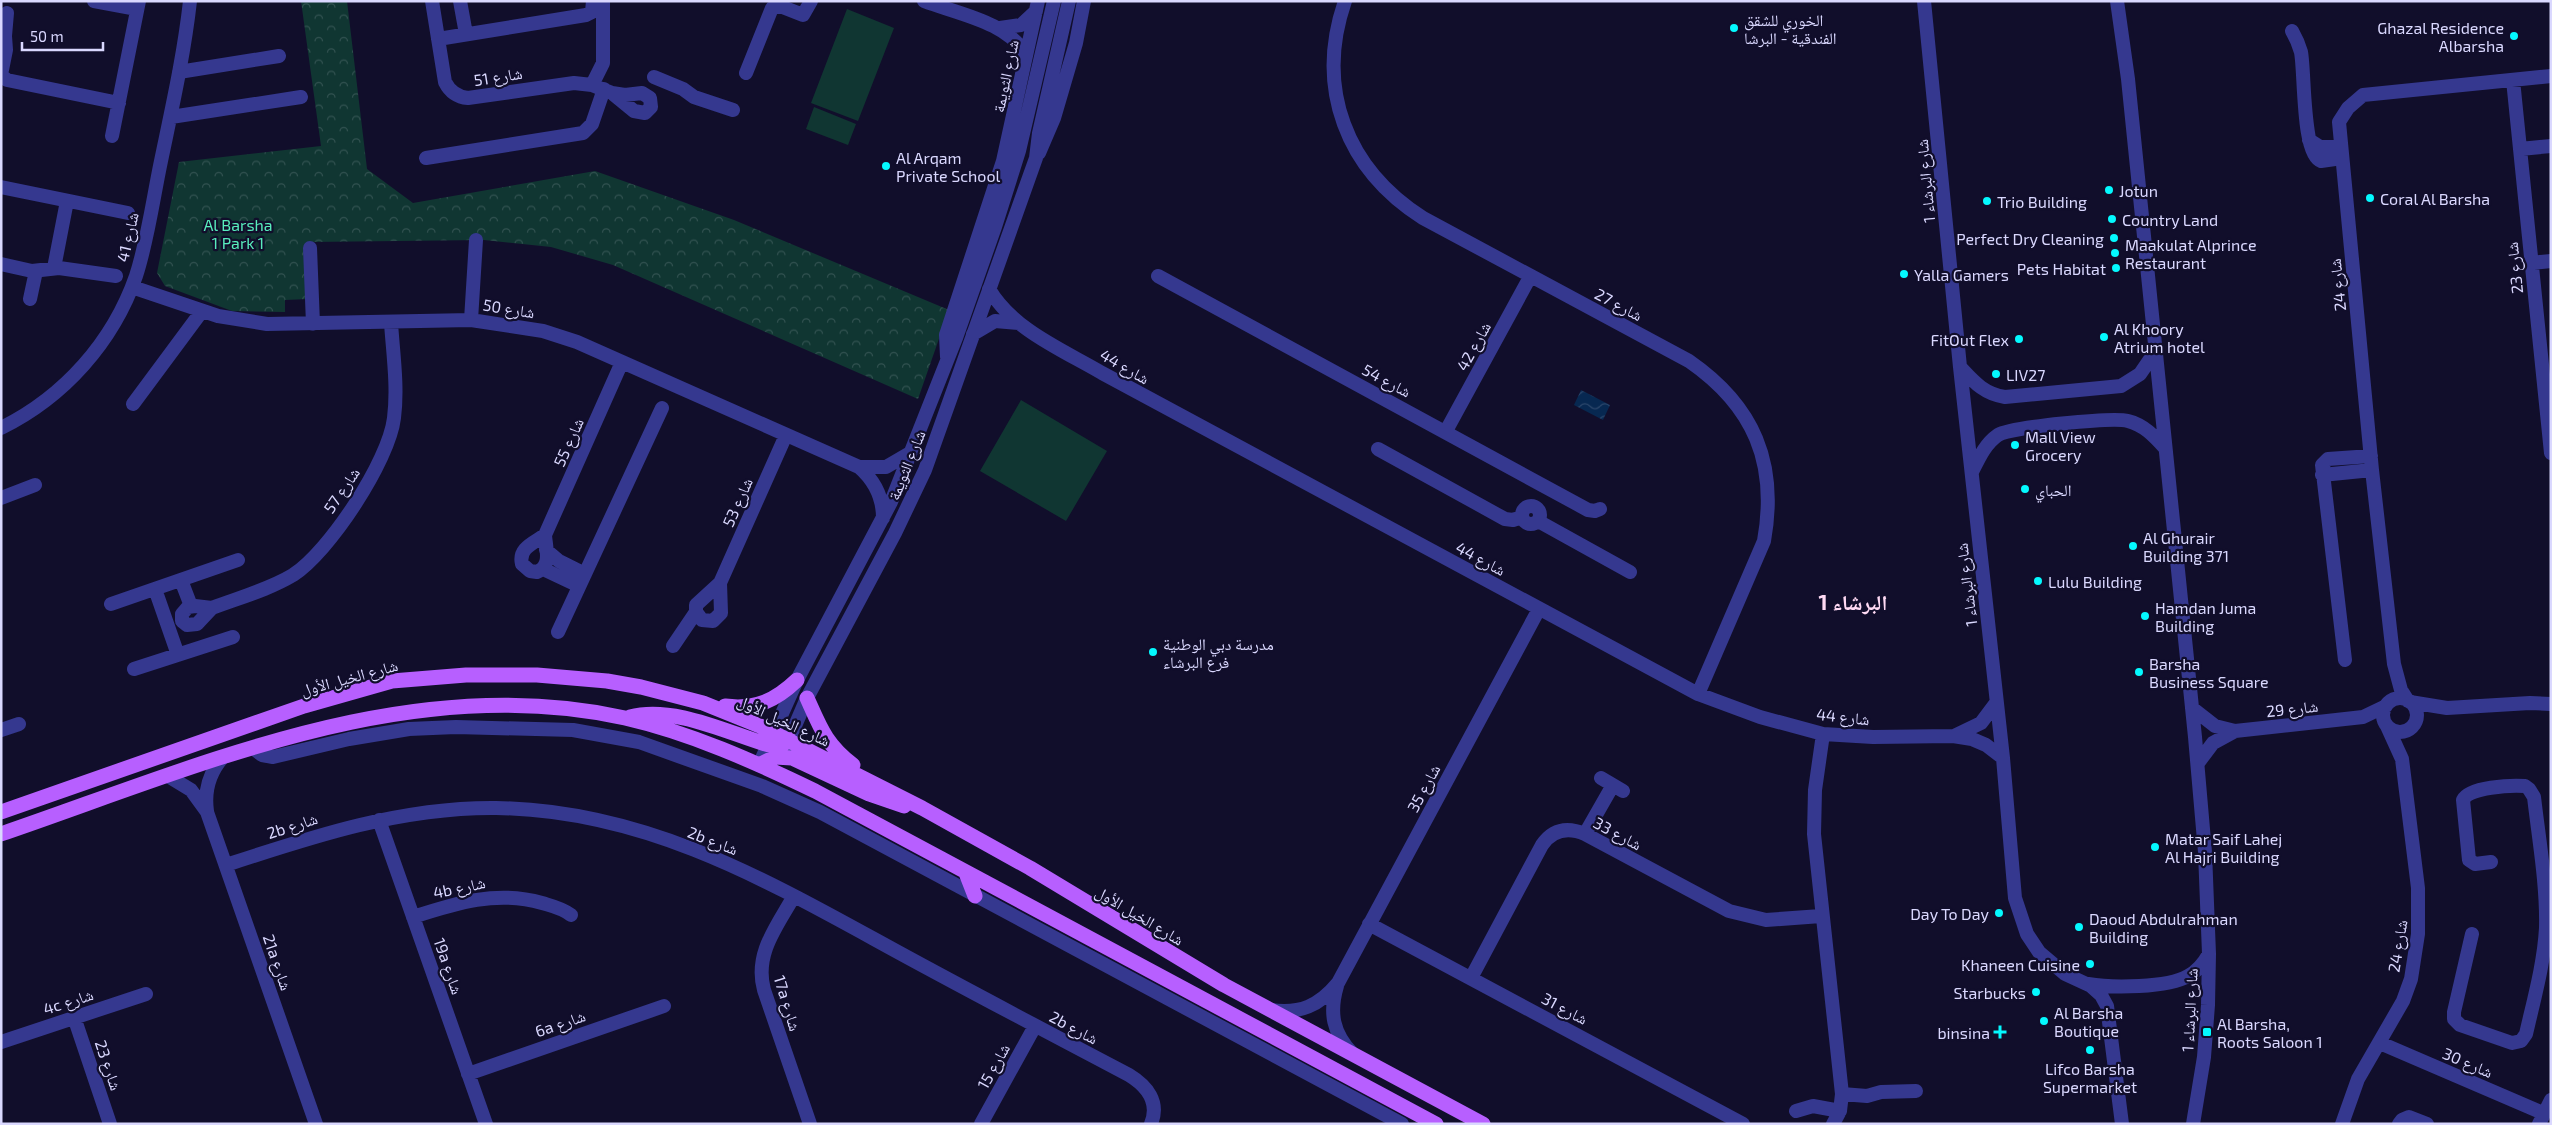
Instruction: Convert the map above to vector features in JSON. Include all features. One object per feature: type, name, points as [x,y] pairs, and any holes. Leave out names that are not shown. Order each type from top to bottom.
[{"type":"main road","name":"شارع الخيل الأول","points":[[1,812],[326,698],[399,680],[492,674],[572,677],[640,687],[703,703],[771,738]]},
{"type":"main road","points":[[703,703],[749,708],[769,702],[797,680]]},
{"type":"main road","points":[[807,698],[822,733],[832,747],[890,792]]},
{"type":"main road","points":[[1,834],[224,757],[334,725],[446,707],[536,706],[625,718],[696,739],[776,772],[1436,1124]]},
{"type":"main road","points":[[625,718],[647,714],[669,716],[771,738],[781,746],[789,739]]},
{"type":"main road","name":"شارع الخيل الأول","points":[[789,739],[922,808],[1030,868],[1157,946],[1270,1010],[1483,1124]]},
{"type":"main road","points":[[759,765],[770,758],[782,757],[798,760],[882,800],[922,808]]},
{"type":"main road","points":[[1,827],[34,814],[36,807],[32,801]]},
{"type":"main road","points":[[966,872],[975,896]]},
{"type":"street","points":[[94,1],[138,5],[112,136]]},
{"type":"street","name":"شارع 41","points":[[1,428],[38,406],[80,370],[103,340],[132,287],[140,260],[171,117],[190,1]]},
{"type":"street","name":"شارع 51","points":[[432,1],[446,82],[450,91],[459,96],[468,98],[565,83],[602,89]]},
{"type":"street","points":[[460,1],[466,34]]},
{"type":"street","points":[[438,39],[588,15],[592,10],[592,1]]},
{"type":"street","points":[[426,158],[583,133],[592,124],[602,89],[603,1]]},
{"type":"street","points":[[746,73],[772,8],[780,6],[803,15],[810,1]]},
{"type":"street","points":[[924,1],[1000,28],[1013,37],[1026,55]]},
{"type":"street","name":"شارع الثويمة","points":[[759,765],[797,680],[883,518],[947,358],[1003,202],[1021,142],[1054,1]]},
{"type":"street","name":"شارع الثويمة","points":[[776,772],[807,698],[916,492],[1036,158],[1039,133],[1069,1]]},
{"type":"street","name":"شارع الثويمة","points":[[1036,158],[1044,147],[1054,118],[1076,44],[1084,1]]},
{"type":"street","name":"شارع 27","points":[[1345,1],[1334,40],[1334,83],[1344,126],[1367,168],[1402,204],[1530,277],[1689,361],[1711,376],[1730,394],[1745,415],[1757,438],[1765,464],[1769,489],[1769,515],[1764,541],[1698,694]]},
{"type":"street","name":"شارع البرشاء 1","points":[[1924,1],[1960,367],[2003,758],[2013,886],[2022,922],[2032,943],[2046,960],[2064,974],[2085,983],[2101,995],[2109,1012],[2122,1124]]},
{"type":"street","name":"شارع البرشاء 1","points":[[2118,1],[2128,79],[2198,763],[2209,954],[2204,1056],[2193,1124]]},
{"type":"street","points":[[1000,28],[1021,25],[1037,6]]},
{"type":"street","name":"شارع الثويمة","points":[[947,358],[946,335],[1003,161],[1037,6]]},
{"type":"street","points":[[1,56],[6,10]]},
{"type":"street","points":[[2292,31],[2302,56],[2309,140],[2320,147],[2341,152]]},
{"type":"street","points":[[3,39],[6,50],[2,76],[7,80],[118,103]]},
{"type":"street","points":[[179,72],[280,56]]},
{"type":"street","name":"شارع 24","points":[[2409,701],[2401,690],[2395,670],[2372,463],[2339,122],[2348,108],[2363,95],[2551,76]]},
{"type":"street","points":[[602,89],[640,114],[648,112],[660,79],[694,97],[733,110]]},
{"type":"street","name":"شارع 23","points":[[2513,80],[2551,453]]},
{"type":"street","points":[[171,117],[300,97]]},
{"type":"street","points":[[2520,150],[2551,146]]},
{"type":"street","points":[[1,187],[128,213]]},
{"type":"street","points":[[54,268],[67,201]]},
{"type":"street","points":[[471,320],[476,240]]},
{"type":"street","points":[[310,248],[313,324]]},
{"type":"street","points":[[2532,263],[2551,261]]},
{"type":"street","points":[[1,264],[36,272],[54,268],[116,276]]},
{"type":"street","points":[[30,299],[36,272]]},
{"type":"street","name":"شارع 54","points":[[1158,276],[1590,511],[1600,509]]},
{"type":"street","name":"شارع 42","points":[[1446,432],[1530,277]]},
{"type":"street","name":"شارع 50","points":[[132,287],[202,311],[251,322],[284,325],[471,320],[543,331],[577,342],[859,467],[886,467],[910,453]]},
{"type":"street","name":"شارع 44","points":[[989,289],[1000,307],[1019,324],[1187,421],[1698,694],[1760,717],[1823,734],[1892,738],[1954,736],[1982,742],[2003,758]]},
{"type":"street","points":[[133,404],[202,311]]},
{"type":"street","name":"شارع 44","points":[[973,334],[995,321],[1019,324]]},
{"type":"street","name":"شارع 57","points":[[212,608],[285,579],[302,568],[324,546],[371,478],[386,449],[394,419],[391,322]]},
{"type":"street","points":[[1960,367],[1980,388],[2005,397],[2121,386],[2140,374],[2155,352]]},
{"type":"street","name":"شارع 55","points":[[545,535],[622,362]]},
{"type":"street","points":[[558,632],[662,408]]},
{"type":"street","points":[[1972,473],[1990,441],[2009,431],[2119,420],[2145,428],[2165,448]]},
{"type":"street","name":"شارع 53","points":[[720,583],[786,435]]},
{"type":"street","points":[[1378,449],[1508,520],[1522,517],[1525,509],[1536,512],[1630,572]]},
{"type":"street","points":[[2345,660],[2322,465],[2328,459],[2372,463]]},
{"type":"street","name":"شارع 50","points":[[859,467],[878,490],[883,518]]},
{"type":"street","points":[[1,498],[35,485]]},
{"type":"street","points":[[1536,512],[1547,488]]},
{"type":"street","points":[[545,535],[546,550],[547,562],[543,569],[537,572],[530,572],[522,564],[521,556],[527,546],[545,535]]},
{"type":"street","points":[[546,550],[582,580]]},
{"type":"street","points":[[111,604],[238,560]]},
{"type":"street","points":[[543,569],[582,580]]},
{"type":"street","points":[[182,580],[191,606]]},
{"type":"street","points":[[696,612],[699,618],[706,621],[713,621],[719,616],[722,606],[720,583]]},
{"type":"street","points":[[673,646],[696,612],[698,602],[720,583]]},
{"type":"street","points":[[155,589],[178,655]]},
{"type":"street","points":[[191,606],[212,608],[197,624],[190,625],[182,621],[183,611],[191,606]]},
{"type":"street","name":"شارع 35","points":[[1352,1053],[1340,1039],[1333,1022],[1332,1005],[1338,983],[1539,609]]},
{"type":"street","points":[[197,624],[206,646]]},
{"type":"street","points":[[134,669],[233,637]]},
{"type":"street","name":"شارع 24","points":[[2386,705],[2395,670]]},
{"type":"street","points":[[2530,703],[2551,694]]},
{"type":"street","points":[[2447,708],[2414,723],[2406,731],[2398,732],[2386,725],[2383,717],[2386,705],[2395,699],[2447,708],[2530,703],[2551,704]]},
{"type":"street","points":[[2409,701],[2416,710],[2414,723]]},
{"type":"street","name":"شارع 44","points":[[1954,736],[1981,723],[1996,703]]},
{"type":"street","name":"شارع 29","points":[[2192,708],[2215,726],[2235,731],[2363,717],[2386,705]]},
{"type":"street","name":"شارع 29","points":[[2352,718],[2386,725]]},
{"type":"street","name":"شارع 24","points":[[2402,759],[2414,723]]},
{"type":"street","points":[[1,730],[20,724]]},
{"type":"street","name":"شارع 24","points":[[2342,1124],[2358,1078],[2380,1043],[2405,993],[2415,957],[2418,934],[2418,888],[2402,759],[2386,725]]},
{"type":"street","points":[[253,748],[262,754],[273,757],[349,739],[409,729],[441,727],[550,729],[617,737],[649,745],[782,794],[820,812],[1402,1124]]},
{"type":"street","name":"شارع 29","points":[[2198,763],[2213,743],[2235,731]]},
{"type":"street","points":[[1823,734],[1814,819],[1821,916],[1842,1094],[1840,1111],[1833,1124]]},
{"type":"street","name":"21a شارع","points":[[224,757],[209,778],[206,795],[207,812],[316,1124]]},
{"type":"street","name":"21a شارع","points":[[168,776],[191,790],[207,812]]},
{"type":"street","points":[[1585,834],[1618,788],[1601,778]]},
{"type":"street","points":[[2472,934],[2454,1019],[2460,1025],[2516,1043],[2526,1034],[2543,959],[2548,892],[2534,797],[2529,788],[2524,786],[2473,791],[2465,795],[2463,800],[2469,860],[2475,864],[2491,862]]},
{"type":"street","name":"2b شارع","points":[[226,866],[320,834],[379,820],[470,808],[519,809],[583,815],[622,824],[728,864],[794,896],[1128,1075],[1145,1087],[1154,1106],[1151,1124]]},
{"type":"street","name":"19a شارع","points":[[379,820],[486,1124]]},
{"type":"street","name":"شارع 33","points":[[1471,978],[1547,838],[1561,830],[1570,829],[1585,834],[1729,912],[1766,920],[1821,916]]},
{"type":"street","name":"17a شارع","points":[[794,896],[767,945],[761,972],[764,990],[810,1124]]},
{"type":"street","name":"4b شارع","points":[[413,917],[466,901],[495,897],[538,902],[565,911],[570,915]]},
{"type":"street","name":"شارع 31","points":[[1369,924],[1743,1124]]},
{"type":"street","points":[[2085,983],[2122,986],[2180,980],[2197,970],[2209,954]]},
{"type":"street","name":"شارع 35","points":[[1270,1010],[1286,1012],[1307,1008],[1325,998],[1338,983]]},
{"type":"street","name":"4c شارع","points":[[1,1042],[146,994]]},
{"type":"street","name":"6a شارع","points":[[468,1074],[664,1006]]},
{"type":"street","name":"شارع 23","points":[[74,1017],[110,1124]]},
{"type":"street","name":"شارع 15","points":[[981,1124],[1035,1026]]},
{"type":"street","name":"شارع 30","points":[[2380,1043],[2541,1119]]},
{"type":"street","points":[[1842,1094],[1867,1096],[1881,1092],[1916,1091]]},
{"type":"street","points":[[2541,1119],[2551,1100]]},
{"type":"street","points":[[1796,1110],[1813,1106],[1840,1111]]},
{"type":"street","points":[[2399,1124],[2402,1120],[2409,1117],[2426,1124]]},
{"type":"green space","name":"Al Barsha 1 Park 1","points":[[301,1],[347,1],[367,169],[413,203],[595,171],[734,220],[949,310],[918,399],[613,265],[551,247],[484,240],[310,242],[308,299],[285,300],[285,312],[232,311],[165,286],[157,273],[179,162],[321,146]]},
{"type":"green space","points":[[847,9],[894,28],[858,121],[811,103]]},
{"type":"green space","points":[[814,107],[856,124],[848,145],[806,129]]},
{"type":"green space","points":[[1021,400],[1107,451],[1066,521],[980,471]]},
{"type":"water","points":[[1581,390],[1610,405],[1603,420],[1574,405]]},
{"type":"place","name":"الخوري للشقق الفندقية - البرشا","points":[[1734,28]]},
{"type":"place","name":"Ghazal Residence Albarsha","points":[[2514,36]]},
{"type":"place","name":"Al Arqam Private School","points":[[886,166]]},
{"type":"place","name":"Jotun","points":[[2109,190]]},
{"type":"place","name":"Coral Al Barsha","points":[[2370,198]]},
{"type":"place","name":"Trio Building","points":[[1987,201]]},
{"type":"place","name":"Country Land","points":[[2112,219]]},
{"type":"place","name":"Perfect Dry Cleaning","points":[[2114,238]]},
{"type":"place","name":"Maakulat Alprince Restaurant","points":[[2115,253]]},
{"type":"place","name":"Pets Habitat","points":[[2116,268]]},
{"type":"place","name":"Yalla Gamers","points":[[1904,274]]},
{"type":"place","name":"Al Khoory Atrium hotel","points":[[2104,337]]},
{"type":"place","name":"FitOut Flex","points":[[2019,339]]},
{"type":"place","name":"LIV27","points":[[1996,374]]},
{"type":"place","name":"Mall View Grocery","points":[[2015,445]]},
{"type":"place","name":"الحباي","points":[[2025,489]]},
{"type":"place","name":"Al Ghurair Building 371","points":[[2133,546]]},
{"type":"place","name":"Lulu Building","points":[[2038,581]]},
{"type":"place","name":"Hamdan Juma Building","points":[[2145,616]]},
{"type":"place","name":"مدرسة دبي الوطنية فرع البرشاء","points":[[1153,652]]},
{"type":"place","name":"Barsha Business Square","points":[[2139,672]]},
{"type":"place","name":"Matar Saif Lahej Al Hajri Building","points":[[2155,847]]},
{"type":"place","name":"Day To Day","points":[[1999,913]]},
{"type":"place","name":"Daoud Abdulrahman Building","points":[[2079,927]]},
{"type":"place","name":"Khaneen Cuisine","points":[[2090,964]]},
{"type":"place","name":"Starbucks","points":[[2036,992]]},
{"type":"place","name":"Al Barsha Boutique","points":[[2044,1021]]},
{"type":"place","name":"binsina","points":[[2000,1032]]},
{"type":"place","name":"Al Barsha, Roots Saloon 1","points":[[2207,1032]]},
{"type":"place","name":"Lifco Barsha Supermarket","points":[[2090,1050]]},
{"type":"district","name":"البرشاء 1","points":[[1853,601]]}]
